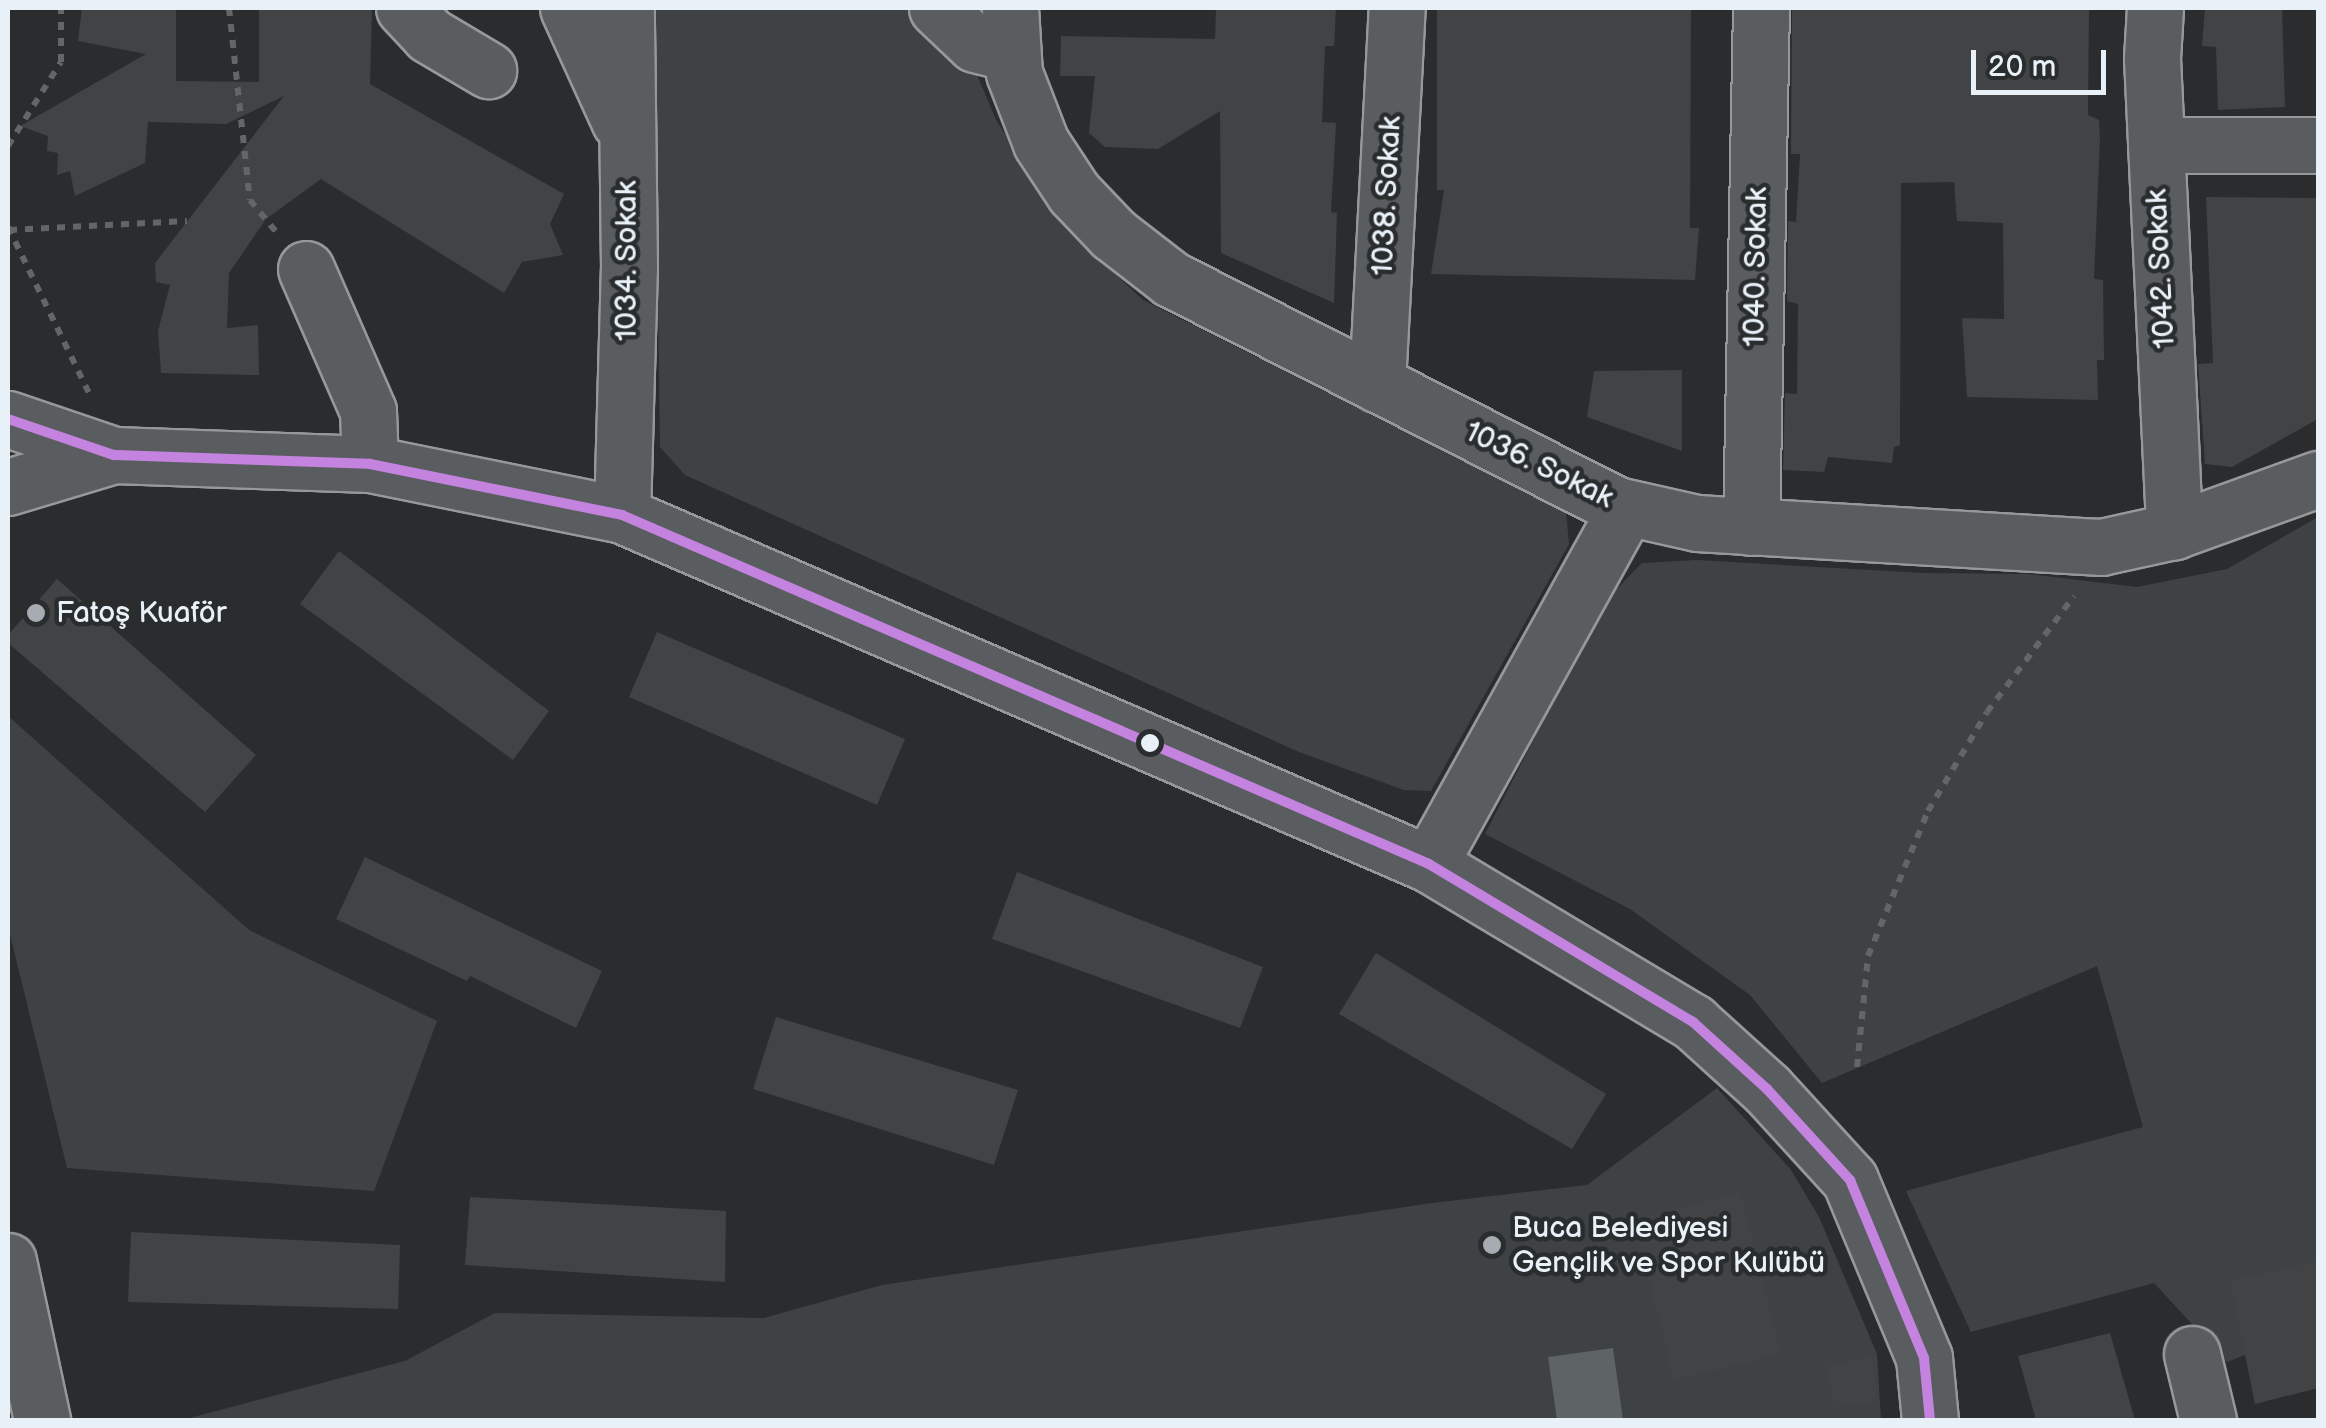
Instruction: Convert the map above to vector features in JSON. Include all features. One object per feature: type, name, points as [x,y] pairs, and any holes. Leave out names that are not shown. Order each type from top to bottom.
[{"type":"street","points":[[404,8],[429,35],[488,70]]},
{"type":"street","points":[[568,8],[628,138]]},
{"type":"street","name":"1034. Sokak","points":[[622,515],[628,138],[626,8]]},
{"type":"street","points":[[937,8],[975,44],[1011,30]]},
{"type":"street","name":"1038. Sokak","points":[[1378,384],[1397,8]]},
{"type":"street","name":"1040. Sokak","points":[[1751,527],[1760,8]]},
{"type":"street","name":"1042. Sokak","points":[[2155,8],[2156,145],[2174,531]]},
{"type":"street","name":"1036. Sokak","points":[[1011,30],[1014,73],[1041,142],[1074,193],[1113,234],[1171,279],[1626,508],[1696,523],[2087,546],[2174,531],[2318,479]]},
{"type":"street","points":[[2156,145],[2318,146]]},
{"type":"street","points":[[306,269],[368,411],[370,464]]},
{"type":"street","points":[[8,419],[114,454],[370,464],[622,515],[1430,864],[1693,1022],[1767,1089],[1850,1180],[1924,1358],[1930,1420]]},
{"type":"street","points":[[8,487],[114,454]]},
{"type":"street","points":[[1430,864],[1626,508]]},
{"type":"street","points":[[8,1261],[42,1420]]},
{"type":"street","points":[[2192,1354],[2208,1420]]},
{"type":"path","points":[[8,146],[61,62],[61,8]]},
{"type":"path","points":[[228,8],[250,200],[306,269]]},
{"type":"path","points":[[114,454],[8,228],[187,221]]},
{"type":"path","points":[[1857,1067],[1868,956],[1928,811],[1987,712],[2072,605],[2087,546]]},
{"type":"shaded area","points":[[654,8],[917,8],[975,70],[996,120],[1071,233],[1143,300],[1566,512],[1569,544],[1431,791],[1404,790],[1299,752],[685,475],[660,447]]},
{"type":"shaded area","points":[[2318,517],[2318,1327],[2227,1362],[2154,1283],[1971,1332],[1906,1191],[2143,1127],[2097,966],[1822,1083],[1750,995],[1630,909],[1485,834],[1606,600],[1642,563],[1697,560],[1923,573],[2028,574],[2137,587],[2227,569]]},
{"type":"shaded area","points":[[8,716],[249,930],[437,1021],[374,1191],[67,1168],[8,926]]},
{"type":"shaded area","name":"Buca Belediyesi Gençlik ve Spor Kulübü","points":[[1717,1088],[1791,1170],[1819,1217],[1877,1354],[1881,1420],[182,1420],[405,1361],[495,1313],[764,1318],[882,1285],[1432,1203],[1587,1185]]},
{"type":"shaded area","points":[[1613,1348],[1623,1420],[1557,1420],[1548,1357]]},
{"type":"building","points":[[82,8],[176,8],[176,81],[259,82],[259,8],[372,8],[370,84],[564,194],[550,224],[563,255],[522,262],[504,293],[321,179],[266,219],[229,273],[227,328],[258,325],[259,375],[161,373],[158,331],[170,285],[156,282],[155,263],[284,96],[226,124],[148,122],[145,163],[75,196],[70,171],[57,175],[58,153],[47,151],[48,136],[20,126],[146,54],[78,41]]},
{"type":"building","points":[[1216,8],[1336,8],[1334,46],[1325,46],[1322,122],[1336,123],[1331,212],[1337,213],[1334,303],[1221,253],[1220,111],[1158,149],[1105,147],[1089,133],[1095,76],[1060,76],[1061,36],[1215,39]]},
{"type":"building","points":[[1437,8],[1691,8],[1690,228],[1699,228],[1695,280],[1431,274],[1444,190],[1437,190]]},
{"type":"building","points":[[1792,8],[2089,8],[2088,115],[2099,120],[2100,138],[2094,279],[2103,280],[2104,360],[2097,360],[2098,400],[1967,397],[1962,318],[2004,319],[2003,223],[1957,221],[1954,182],[1901,183],[1900,445],[1894,447],[1892,463],[1828,457],[1824,472],[1783,470],[1785,393],[1797,394],[1798,304],[1787,301],[1788,221],[1796,222],[1800,154],[1791,154]]},
{"type":"building","points":[[2205,8],[2282,8],[2285,107],[2218,110],[2216,47],[2202,46]]},
{"type":"building","points":[[2206,197],[2318,198],[2318,419],[2232,467],[2205,464],[2198,364],[2213,363]]},
{"type":"building","points":[[1682,370],[1682,451],[1587,417],[1594,371]]},
{"type":"building","points":[[339,551],[549,711],[513,760],[300,604]]},
{"type":"building","points":[[57,579],[256,755],[205,812],[8,643],[8,635]]},
{"type":"building","points":[[657,632],[905,739],[877,805],[629,697]]},
{"type":"building","points":[[365,857],[602,971],[576,1028],[470,976],[467,981],[336,919]]},
{"type":"building","points":[[1017,872],[1263,967],[1240,1028],[992,939]]},
{"type":"building","points":[[1376,953],[1606,1094],[1572,1149],[1339,1014]]},
{"type":"building","points":[[776,1017],[1018,1090],[994,1165],[753,1089]]},
{"type":"building","points":[[1741,1192],[1781,1354],[1674,1380],[1634,1219]]},
{"type":"building","points":[[470,1197],[726,1211],[725,1282],[465,1265]]},
{"type":"building","points":[[131,1232],[400,1245],[398,1309],[128,1302]]},
{"type":"building","points":[[2318,1261],[2318,1388],[2255,1404],[2230,1281]]},
{"type":"building","points":[[2110,1333],[2135,1420],[2036,1420],[2018,1356]]},
{"type":"building","points":[[1871,1357],[1878,1402],[1834,1408],[1828,1364]]},
{"type":"transit line","points":[[8,419],[114,455],[370,464],[622,515],[1429,864],[1693,1022],[1767,1089],[1850,1180],[1924,1358],[1930,1420]]},
{"type":"place","name":"Fatoş Kuaför","points":[[36,613]]},
{"type":"place","name":"Buca Belediyesi Gençlik ve Spor Kulübü","points":[[1492,1245]]}]
